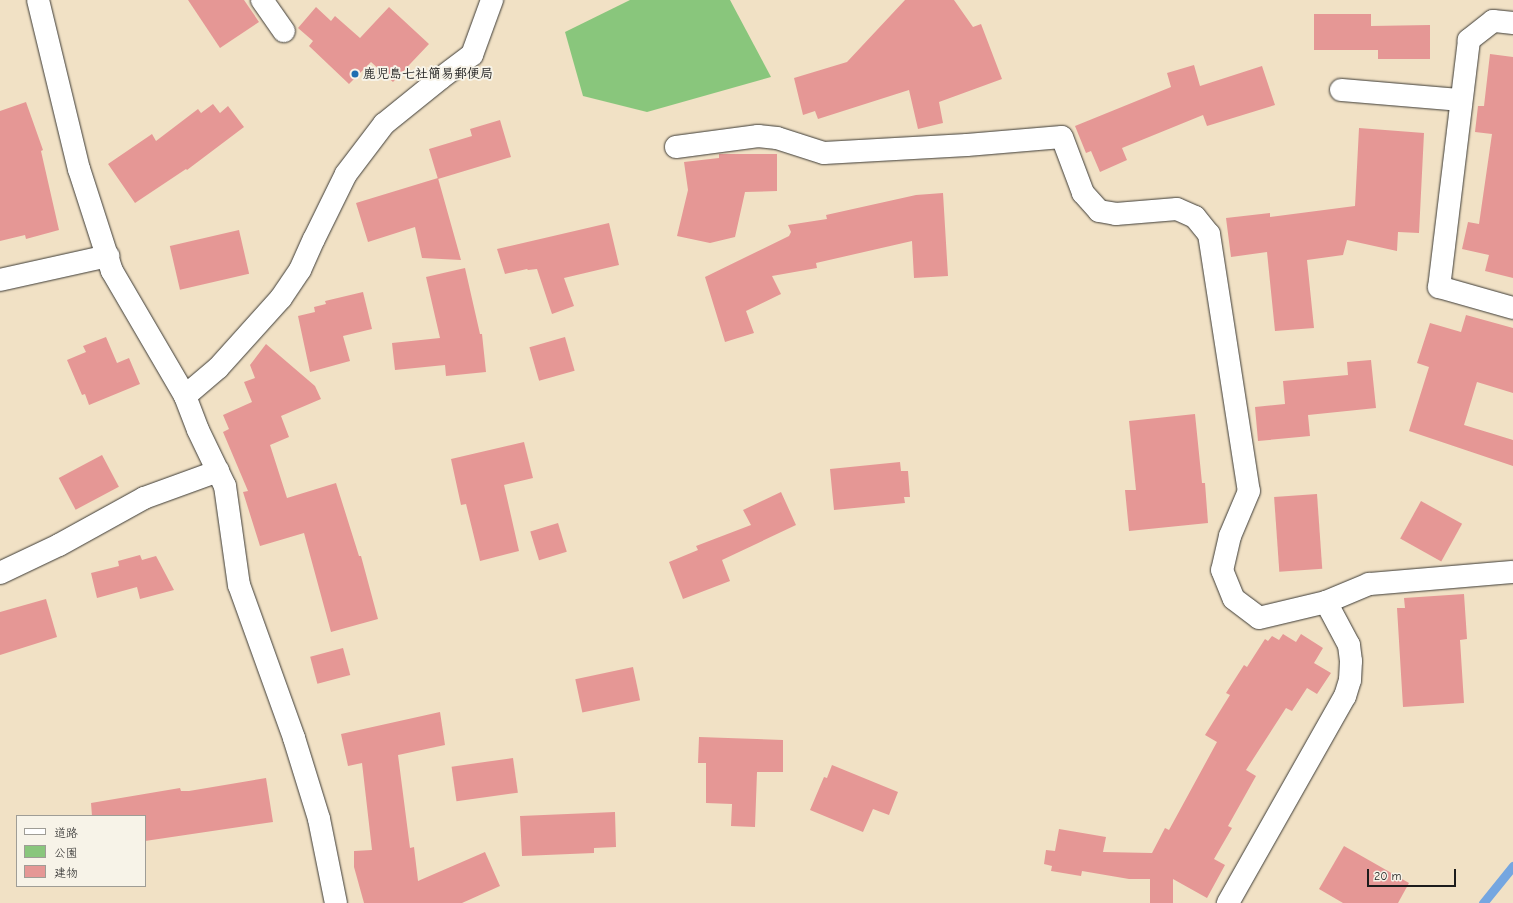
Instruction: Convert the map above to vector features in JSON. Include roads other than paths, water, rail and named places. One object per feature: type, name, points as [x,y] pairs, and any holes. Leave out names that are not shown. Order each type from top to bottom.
[{"type":"street","points":[[38,0],[79,169],[112,271],[185,396],[198,430],[225,486],[239,585],[294,738],[319,819],[336,903]]},
{"type":"street","points":[[262,0],[284,31]]},
{"type":"street","points":[[185,396],[218,368],[281,298],[300,270],[346,174],[384,124],[472,55],[492,0]]},
{"type":"street","points":[[1513,24],[1493,21],[1468,40],[1439,287],[1513,308]]},
{"type":"street","points":[[1341,90],[1460,100]]},
{"type":"street","points":[[676,147],[758,136],[778,138],[824,153],[967,145],[1062,137],[1083,193],[1099,211],[1116,214],[1177,209],[1195,217],[1209,234],[1249,492],[1230,536],[1222,570],[1234,599],[1259,618],[1326,602],[1369,584],[1513,572]]},
{"type":"street","points":[[0,280],[108,256]]},
{"type":"street","points":[[0,573],[59,545],[144,498],[218,471]]},
{"type":"street","points":[[1228,903],[1346,691],[1350,680],[1351,661],[1349,645],[1326,602]]},
{"type":"waterway","points":[[1483,903],[1513,866]]},
{"type":"place","name":"鹿児島七社簡易郵便局","points":[[355,74]]}]
